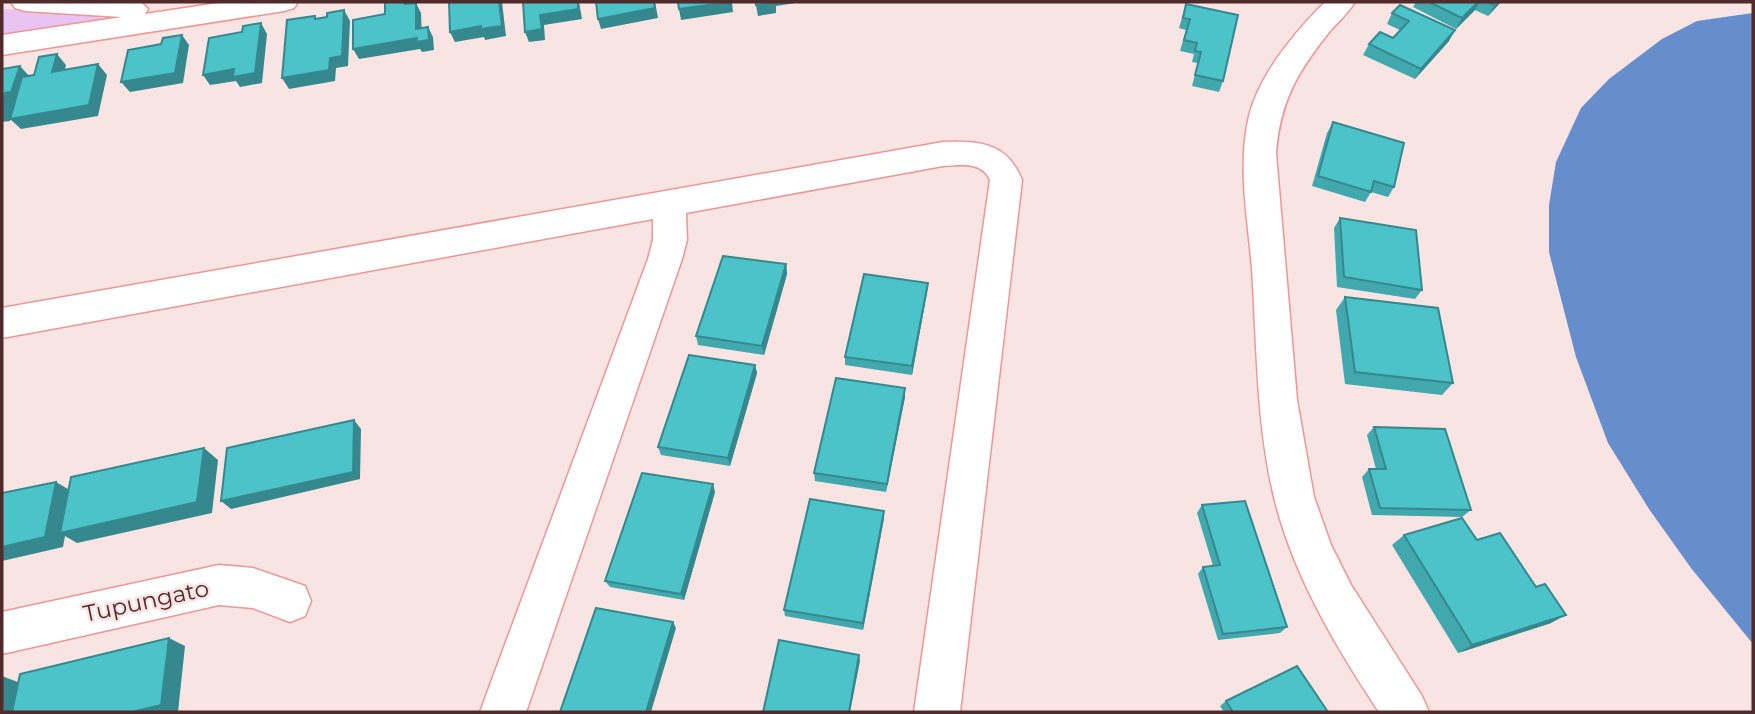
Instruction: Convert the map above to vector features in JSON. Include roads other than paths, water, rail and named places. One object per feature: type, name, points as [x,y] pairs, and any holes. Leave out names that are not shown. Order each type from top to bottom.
[{"type":"street","points":[[25,2],[209,13]]},
{"type":"street","points":[[2,45],[284,2]]},
{"type":"street","points":[[1341,2],[1303,47],[1276,88],[1265,113],[1260,157],[1280,411],[1303,526],[1319,564],[1377,670],[1406,712]]},
{"type":"street","points":[[2,323],[291,269],[669,205],[943,153],[981,155],[1003,167],[1006,180],[937,712]]},
{"type":"street","points":[[503,712],[665,259],[670,240],[669,205]]},
{"type":"street","name":"Tupungato","points":[[2,633],[219,585],[253,588],[290,601]]},
{"type":"water","points":[[1753,13],[1753,644],[1691,568],[1649,509],[1608,443],[1576,357],[1549,252],[1549,205],[1556,162],[1581,108],[1609,79],[1662,39],[1697,21]]}]
